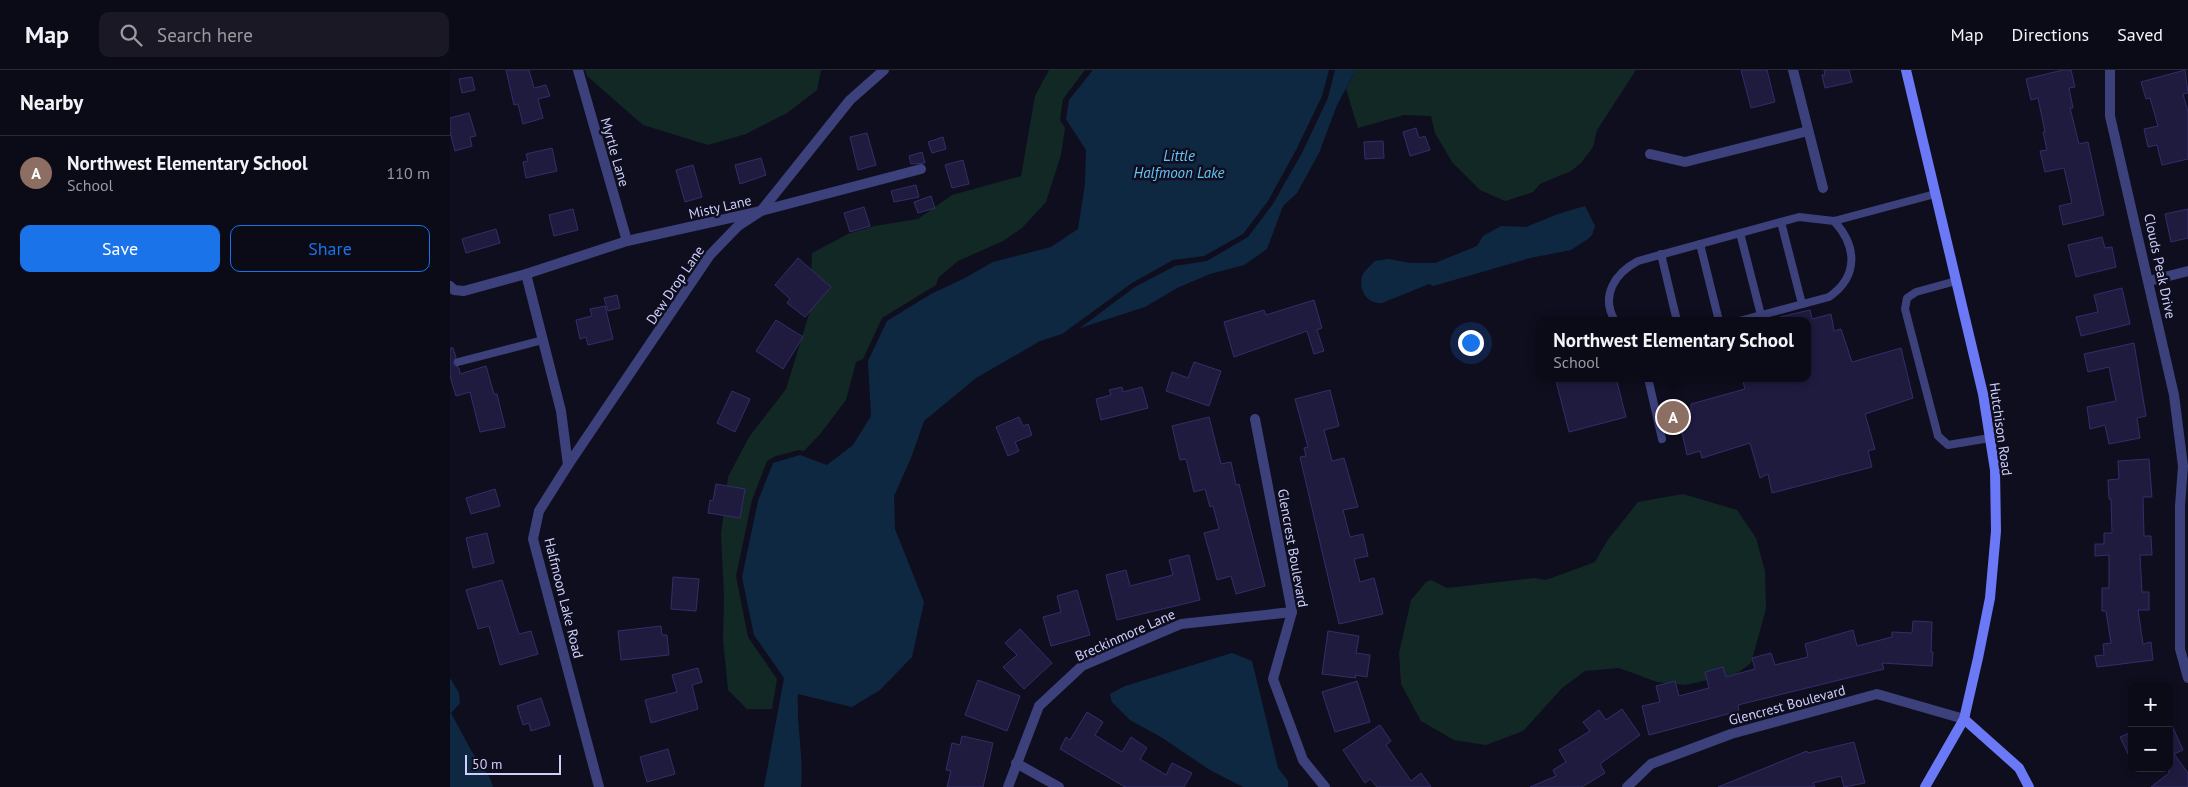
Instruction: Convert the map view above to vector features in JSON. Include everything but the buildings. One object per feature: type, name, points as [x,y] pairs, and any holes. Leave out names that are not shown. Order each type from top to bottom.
[{"type":"street","name":"Myrtle Lane","points":[[578,70],[627,241]]},
{"type":"street","name":"Dew Drop Lane","points":[[568,465],[710,255],[738,226],[761,211],[850,100],[884,70]]},
{"type":"street","points":[[1793,70],[1823,188]]},
{"type":"street","name":"Hutchison Road","points":[[1906,70],[1983,394],[1995,470],[1996,531],[1990,598],[1964,719],[1925,787]]},
{"type":"street","name":"Clouds Peak Drive","points":[[2110,70],[2110,116],[2174,395],[2185,466],[2180,506],[2180,649],[2188,678]]},
{"type":"street","points":[[1650,154],[1685,162],[1808,131]]},
{"type":"street","name":"Misty Lane","points":[[450,286],[454,290],[464,291],[526,274],[627,241],[761,211],[920,169]]},
{"type":"street","points":[[2148,282],[2188,271]]},
{"type":"street","points":[[526,274],[561,411],[568,465]]},
{"type":"street","name":"Glencrest Boulevard","points":[[1255,419],[1292,612],[1273,678],[1303,760],[1325,787]]},
{"type":"street","name":"Halfmoon Lake Road","points":[[568,465],[539,511],[533,538],[599,787]]},
{"type":"street","name":"Breckinmore Lane","points":[[1008,787],[1039,706],[1082,666],[1181,624],[1292,612]]},
{"type":"street","name":"Glencrest Boulevard","points":[[1627,787],[1651,764],[1660,760],[1731,734],[1877,694],[1964,719]]},
{"type":"street","points":[[1964,719],[2019,768],[2029,787]]},
{"type":"street","points":[[1016,763],[1059,787]]},
{"type":"lane","points":[[1614,317],[1608,302],[1610,289],[1616,278],[1626,267],[1638,261],[1799,217],[1834,221],[1935,194]]},
{"type":"lane","points":[[1754,317],[1829,297],[1840,289],[1852,262],[1850,245],[1844,232],[1834,221]]},
{"type":"lane","points":[[1781,222],[1802,304]]},
{"type":"lane","points":[[1740,233],[1761,315]]},
{"type":"lane","points":[[1700,244],[1718,317]]},
{"type":"lane","points":[[1661,254],[1676,317]]},
{"type":"lane","points":[[1956,281],[1916,292],[1907,298],[1905,309],[1938,436],[1948,445],[1990,438]]},
{"type":"lane","points":[[458,362],[543,340]]},
{"type":"lane","points":[[1649,382],[1662,439]]},
{"type":"green space","points":[[585,70],[821,70],[817,90],[787,113],[746,134],[708,145],[643,125],[587,76]]},
{"type":"green space","points":[[1049,70],[1085,70],[1063,99],[1060,120],[1065,128],[1061,155],[1046,202],[1022,228],[1003,241],[958,261],[938,278],[936,285],[882,318],[863,359],[856,362],[846,400],[821,433],[804,451],[799,450],[776,456],[767,461],[752,500],[736,576],[748,637],[777,679],[772,709],[747,709],[728,690],[723,639],[724,596],[721,535],[728,477],[749,437],[786,389],[810,311],[812,253],[848,234],[874,226],[918,219],[952,195],[1021,176],[1035,96]]},
{"type":"green space","points":[[1356,70],[1636,70],[1597,130],[1593,147],[1581,163],[1571,171],[1540,184],[1533,192],[1505,201],[1480,190],[1452,162],[1435,133],[1431,116],[1404,115],[1358,128],[1346,89]]},
{"type":"green space","points":[[1683,494],[1737,510],[1756,538],[1765,571],[1766,609],[1751,663],[1736,674],[1685,685],[1657,682],[1619,668],[1585,671],[1562,688],[1523,731],[1486,745],[1454,740],[1421,721],[1401,684],[1399,653],[1411,600],[1426,582],[1431,580],[1447,588],[1534,578],[1546,580],[1595,562],[1607,541],[1638,502]]},
{"type":"water","name":"Little Halfmoon Lake","points":[[1093,70],[1329,70],[1322,96],[1296,150],[1268,201],[1243,234],[1204,256],[1173,260],[1132,283],[1062,334],[1040,341],[976,378],[924,421],[911,458],[894,496],[895,529],[924,602],[912,657],[880,690],[852,707],[798,694],[802,764],[801,787],[764,787],[784,678],[754,635],[742,577],[758,501],[773,463],[800,455],[827,465],[853,445],[871,416],[868,361],[887,321],[931,294],[993,262],[1051,247],[1078,229],[1085,184],[1086,150],[1066,119],[1069,100]]},
{"type":"water","points":[[1335,70],[1356,70],[1337,105],[1319,153],[1297,193],[1283,206],[1267,249],[1244,265],[1210,274],[1177,288],[1145,307],[1080,328],[1135,287],[1175,266],[1207,261],[1248,237],[1273,204],[1302,153],[1328,98]]},
{"type":"water","points":[[1585,206],[1595,226],[1592,235],[1588,239],[1571,250],[1530,258],[1433,286],[1429,284],[1382,303],[1371,301],[1362,290],[1361,279],[1363,274],[1375,261],[1388,259],[1410,263],[1435,263],[1477,246],[1483,236],[1501,226],[1526,227],[1558,214]]},
{"type":"water","points":[[1232,653],[1252,661],[1278,768],[1288,781],[1288,787],[1243,787],[1210,770],[1161,737],[1130,720],[1112,702],[1110,694],[1125,686]]},
{"type":"water","points":[[450,678],[459,693],[460,703],[451,713],[472,752],[490,778],[493,787],[450,787]]},
{"type":"place","name":"Northwest Elementary School","points":[[1673,417]]}]
